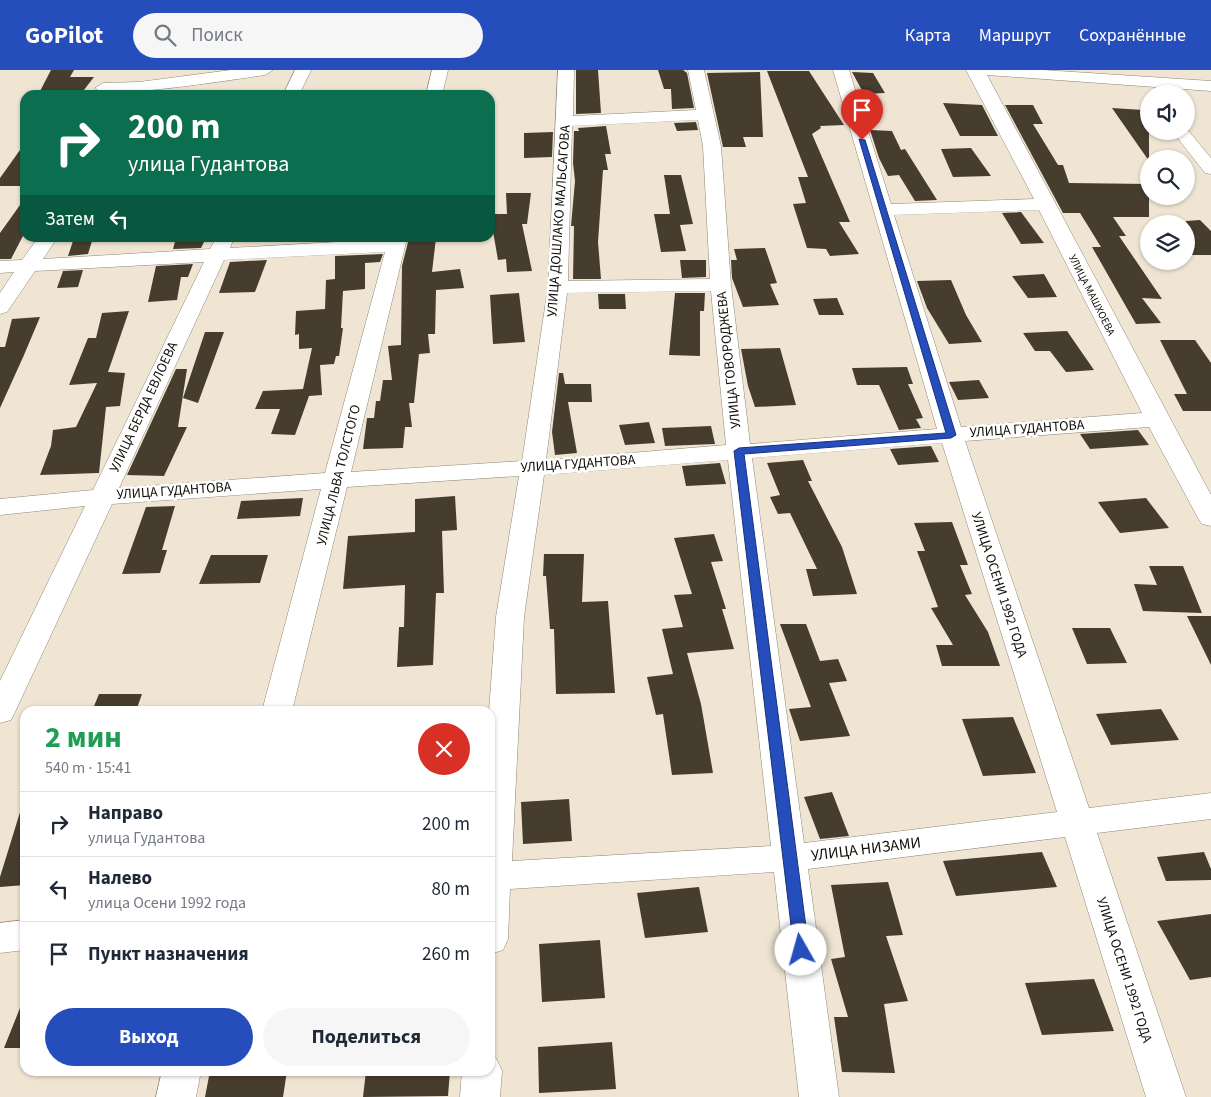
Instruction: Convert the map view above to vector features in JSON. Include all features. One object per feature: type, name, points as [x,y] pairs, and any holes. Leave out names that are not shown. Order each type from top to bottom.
[{"type":"street","points":[[104,70],[104,90]]},
{"type":"street","points":[[122,90],[265,70]]},
{"type":"street","points":[[293,90],[303,70]]},
{"type":"street","points":[[435,90],[440,70]]},
{"type":"street","name":"УЛИЦА ДОШЛАКО МАЛЬСАГОВА","points":[[495,833],[510,617],[558,287],[566,120],[566,70]]},
{"type":"street","name":"УЛИЦА ГОВОРОДЖЕВА","points":[[696,70],[712,146],[721,285],[739,451],[819,1097]]},
{"type":"street","name":"УЛИЦА ОСЕНИ 1992 ГОДА","points":[[842,70],[882,210],[951,435],[1166,1097]]},
{"type":"street","points":[[975,70],[1211,86]]},
{"type":"street","name":"УЛИЦА МАШХОЕВА","points":[[975,70],[1157,419],[1211,518]]},
{"type":"street","points":[[1140,81],[1143,85]]},
{"type":"street","points":[[566,120],[706,115]]},
{"type":"street","points":[[1187,140],[1211,169]]},
{"type":"street","points":[[882,210],[1045,204]]},
{"type":"street","points":[[0,308],[44,242]]},
{"type":"street","points":[[0,267],[28,266],[221,246],[363,242]]},
{"type":"street","name":"УЛИЦА ЛЬВА ТОЛСТОГО","points":[[278,706],[398,242]]},
{"type":"street","name":"УЛИЦА БЕРДА ЕВЛОЕВА","points":[[0,712],[221,246]]},
{"type":"street","points":[[558,287],[721,285]]},
{"type":"street","name":"УЛИЦА ГУДАНТОВА","points":[[0,507],[102,496],[533,468],[1157,419]]},
{"type":"street","name":"УЛИЦА НИЗАМИ","points":[[495,876],[790,858],[1211,806]]},
{"type":"street","points":[[0,938],[20,936]]},
{"type":"street","points":[[176,1097],[181,1076]]},
{"type":"street","points":[[480,1097],[482,1076]]},
{"type":"building","points":[[51,70],[74,70],[70,77],[94,77],[84,90],[41,90]]},
{"type":"building","points":[[576,70],[598,70],[601,113],[576,114]]},
{"type":"building","points":[[658,70],[683,70],[687,73],[694,108],[672,109],[671,89],[664,89]]},
{"type":"building","points":[[767,71],[809,71],[844,125],[820,126],[821,128],[812,134],[850,222],[839,222],[859,254],[830,256],[826,249],[807,248],[793,204],[806,203],[798,177],[808,177]]},
{"type":"building","points":[[760,72],[763,137],[743,137],[746,147],[723,147],[707,73]]},
{"type":"building","points":[[852,72],[873,73],[885,93],[864,94]]},
{"type":"building","points":[[943,103],[982,105],[998,136],[960,136]]},
{"type":"building","points":[[1005,105],[1033,105],[1043,124],[1033,124],[1058,165],[1063,165],[1069,183],[1140,184],[1140,205],[1149,205],[1149,215],[1113,217],[1126,236],[1119,236],[1140,267],[1140,270],[1142,270],[1162,299],[1142,298],[1161,323],[1136,324],[1092,247],[1101,247],[1080,213],[1063,213]]},
{"type":"building","points":[[1112,108],[1140,110],[1140,140],[1149,140],[1149,150],[1141,150]]},
{"type":"building","points":[[696,122],[698,130],[677,131],[674,123]]},
{"type":"building","points":[[606,126],[611,154],[605,154],[608,170],[603,170],[598,242],[601,279],[573,279],[574,226],[571,226],[575,181],[573,163],[574,131],[579,131],[578,128]]},
{"type":"building","points":[[870,130],[892,131],[901,150],[905,149],[937,200],[915,201],[899,175],[888,176],[879,158]]},
{"type":"building","points":[[553,132],[552,157],[524,158],[524,133]]},
{"type":"building","points":[[971,148],[991,176],[953,177],[941,149]]},
{"type":"building","points":[[20,150],[20,186],[0,186],[0,178]]},
{"type":"building","points":[[664,175],[681,175],[693,224],[680,225],[686,251],[661,252],[654,214],[670,214]]},
{"type":"building","points":[[506,193],[531,193],[527,224],[522,224],[532,271],[507,272],[506,259],[498,260],[495,242],[495,214],[507,214]]},
{"type":"building","points":[[20,205],[20,242],[11,259],[0,259],[0,233]]},
{"type":"building","points":[[1021,212],[1044,243],[1021,244],[1002,213]]},
{"type":"building","points":[[1195,220],[1200,220],[1211,231],[1211,255],[1195,255]]},
{"type":"building","points":[[73,242],[92,242],[88,254],[68,256]]},
{"type":"building","points":[[175,242],[204,242],[201,248],[173,249]]},
{"type":"building","points":[[408,242],[436,242],[432,272],[460,269],[464,288],[436,290],[435,334],[428,334],[430,353],[419,354],[414,403],[409,403],[412,427],[405,427],[403,448],[363,449],[367,418],[374,418],[376,401],[380,401],[383,380],[392,380],[388,346],[401,345],[402,266]]},
{"type":"building","points":[[765,248],[777,283],[770,284],[779,305],[743,307],[732,278],[731,260],[737,260],[734,249]]},
{"type":"building","points":[[383,254],[380,262],[365,263],[365,289],[343,291],[341,328],[343,328],[339,356],[336,356],[334,364],[320,365],[322,395],[309,396],[295,435],[271,434],[280,409],[255,409],[263,391],[303,389],[312,348],[299,349],[299,334],[295,335],[296,311],[325,309],[326,280],[335,279],[335,256]]},
{"type":"building","points":[[267,260],[255,292],[219,293],[230,262]]},
{"type":"building","points":[[680,260],[706,260],[706,277],[682,278]]},
{"type":"building","points":[[193,264],[188,277],[181,277],[177,300],[148,302],[156,266]]},
{"type":"building","points":[[83,270],[78,287],[57,288],[63,271]]},
{"type":"building","points":[[1044,274],[1057,297],[1028,298],[1012,276]]},
{"type":"building","points":[[951,280],[966,315],[982,342],[949,344],[927,308],[917,281]]},
{"type":"building","points":[[519,293],[525,342],[493,344],[490,295]]},
{"type":"building","points":[[675,293],[705,293],[704,311],[700,311],[700,356],[669,355]]},
{"type":"building","points":[[598,294],[625,294],[626,309],[599,309]]},
{"type":"building","points":[[837,298],[844,315],[819,315],[813,299]]},
{"type":"building","points":[[129,311],[108,372],[125,373],[120,406],[106,407],[99,473],[40,475],[51,446],[53,430],[76,427],[97,383],[69,385],[88,338],[96,338],[102,313]]},
{"type":"building","points":[[40,317],[0,408],[0,347],[5,347],[12,319]]},
{"type":"building","points":[[1067,331],[1094,370],[1066,372],[1050,351],[1035,351],[1023,333]]},
{"type":"building","points":[[205,332],[224,332],[198,403],[183,398]]},
{"type":"building","points":[[1160,340],[1195,340],[1211,363],[1211,411],[1183,411],[1174,394],[1187,394]]},
{"type":"building","points":[[780,348],[796,405],[755,407],[748,386],[741,349]]},
{"type":"building","points":[[907,367],[913,384],[908,384],[923,418],[916,419],[921,428],[899,430],[879,385],[857,385],[852,368]]},
{"type":"building","points":[[176,369],[187,369],[178,427],[187,427],[164,476],[127,475]]},
{"type":"building","points":[[559,373],[563,373],[565,384],[591,384],[592,402],[568,402],[577,453],[555,455],[552,432]]},
{"type":"building","points":[[979,380],[989,398],[958,400],[949,382]]},
{"type":"building","points":[[649,422],[655,443],[625,445],[619,425]]},
{"type":"building","points":[[711,426],[715,444],[665,446],[662,428]]},
{"type":"building","points":[[1138,430],[1149,445],[1090,449],[1080,434]]},
{"type":"building","points":[[931,446],[939,462],[898,465],[890,449]]},
{"type":"building","points":[[803,460],[812,481],[808,481],[842,547],[857,594],[813,596],[806,569],[817,569],[790,513],[778,514],[770,497],[780,495],[767,463]]},
{"type":"building","points":[[720,463],[726,484],[686,486],[682,466]]},
{"type":"building","points":[[455,496],[457,530],[442,531],[444,593],[436,593],[433,665],[397,667],[399,627],[404,627],[405,585],[343,589],[348,536],[415,532],[415,499]]},
{"type":"building","points":[[303,498],[300,516],[237,519],[241,501]]},
{"type":"building","points":[[1146,498],[1169,528],[1120,533],[1098,502]]},
{"type":"building","points":[[175,506],[162,550],[167,550],[160,573],[122,574],[146,507]]},
{"type":"building","points":[[952,522],[968,565],[960,565],[972,594],[965,595],[988,632],[1000,666],[942,666],[936,645],[953,645],[931,608],[938,607],[917,551],[925,551],[914,523]]},
{"type":"building","points":[[714,534],[723,561],[711,562],[726,609],[722,609],[734,649],[687,653],[701,704],[713,773],[672,775],[663,714],[656,715],[647,677],[673,674],[662,629],[683,627],[674,595],[692,594],[674,538]]},
{"type":"building","points":[[544,554],[584,554],[582,602],[608,601],[615,693],[556,694],[554,629],[550,629],[546,576],[543,576]]},
{"type":"building","points":[[211,555],[268,555],[260,583],[199,584]]},
{"type":"building","points":[[1149,566],[1183,566],[1202,613],[1143,611],[1134,584],[1157,585]]},
{"type":"building","points":[[1187,616],[1211,616],[1211,665]]},
{"type":"building","points":[[780,624],[806,624],[820,661],[838,659],[847,681],[829,683],[850,736],[800,741],[789,709],[811,707]]},
{"type":"building","points":[[1072,628],[1110,628],[1127,663],[1087,664]]},
{"type":"building","points":[[99,694],[142,694],[138,706],[94,706]]},
{"type":"building","points":[[1161,709],[1179,740],[1111,745],[1096,714]]},
{"type":"building","points":[[1013,717],[1036,773],[983,776],[962,719]]},
{"type":"building","points":[[832,792],[849,836],[820,839],[804,797]]},
{"type":"building","points":[[569,799],[572,841],[523,844],[521,802]]},
{"type":"building","points":[[20,812],[20,885],[0,887],[0,877]]},
{"type":"building","points":[[1042,852],[1057,887],[956,896],[943,861]]},
{"type":"building","points":[[1204,852],[1211,869],[1211,880],[1166,881],[1157,857]]},
{"type":"building","points":[[888,882],[903,935],[886,936],[908,1001],[884,1004],[895,1073],[842,1072],[834,1017],[848,1017],[831,959],[845,957],[831,885]]},
{"type":"building","points":[[699,887],[708,932],[645,938],[637,893]]},
{"type":"building","points":[[1211,914],[1211,977],[1190,980],[1157,921]]},
{"type":"building","points":[[600,940],[605,998],[542,1002],[539,944]]},
{"type":"building","points":[[1094,979],[1114,1031],[1042,1035],[1025,983]]},
{"type":"building","points":[[20,1008],[20,1048],[4,1048]]},
{"type":"building","points":[[612,1042],[616,1089],[539,1093],[538,1047]]},
{"type":"building","points":[[209,1076],[286,1076],[283,1097],[205,1097]]},
{"type":"building","points":[[365,1076],[450,1076],[448,1096],[363,1097]]},
{"type":"route","points":[[801,950],[739,451],[951,435],[862,140]]}]
